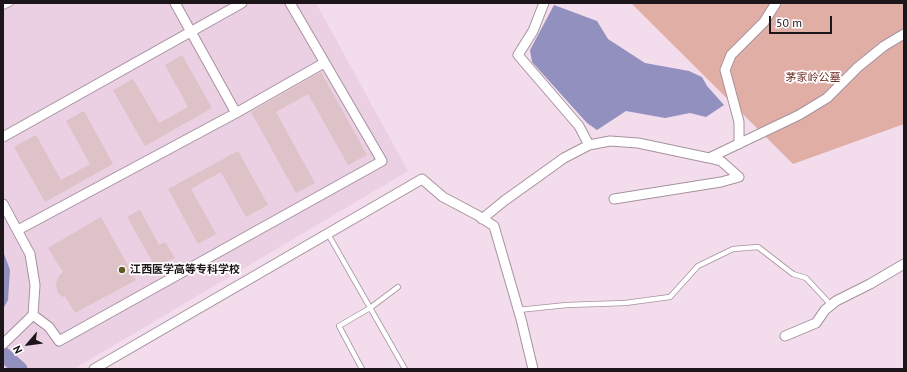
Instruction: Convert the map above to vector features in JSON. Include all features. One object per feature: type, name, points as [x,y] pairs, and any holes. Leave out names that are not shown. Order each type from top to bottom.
[{"type":"street","points":[[175,3],[236,113]]},
{"type":"street","points":[[3,137],[242,3]]},
{"type":"street","points":[[33,315],[49,327],[59,341],[382,161],[290,3]]},
{"type":"street","points":[[544,3],[533,31],[518,55],[580,126],[589,145]]},
{"type":"street","points":[[739,144],[739,122],[725,70],[731,55],[764,22],[776,3]]},
{"type":"street","points":[[710,158],[799,115],[827,98],[858,67],[884,46],[904,34]]},
{"type":"street","points":[[18,230],[236,113],[324,63]]},
{"type":"street","points":[[482,219],[504,201],[564,158],[589,145],[610,141],[638,143],[721,161],[739,177],[721,182],[614,198]]},
{"type":"street","points":[[94,369],[422,180],[443,197],[494,226],[533,369]]},
{"type":"street","points":[[3,204],[30,254],[35,285],[33,315],[3,344]]},
{"type":"street","points":[[785,336],[816,323],[825,310],[836,301],[870,284],[904,264]]},
{"type":"lane","points":[[3,7],[11,3]]},
{"type":"lane","points":[[328,234],[405,369]]},
{"type":"lane","points":[[518,310],[567,305],[625,303],[670,297],[698,266],[733,249],[758,247],[793,274],[806,278],[831,305]]},
{"type":"lane","points":[[362,369],[339,326],[370,308],[398,287]]},
{"type":"shaded area","name":"江西医学高等专科学校","points":[[3,3],[316,3],[408,171],[74,369],[3,369]]},
{"type":"green space","name":"茅家岭公墓","points":[[631,3],[904,3],[904,124],[793,164]]},
{"type":"water","points":[[554,5],[597,21],[608,39],[645,63],[689,71],[702,77],[707,86],[724,105],[706,117],[690,113],[665,118],[626,111],[597,130],[587,123],[532,62],[530,50]]},
{"type":"water","points":[[3,251],[10,270],[8,300],[3,309]]},
{"type":"building","points":[[182,55],[212,108],[145,146],[113,90],[133,79],[159,123],[188,107],[165,65]]},
{"type":"building","points":[[321,72],[367,155],[348,165],[308,94],[276,112],[315,183],[296,193],[251,112]]},
{"type":"building","points":[[84,111],[113,164],[45,202],[14,147],[36,135],[61,180],[90,164],[66,121]]},
{"type":"building","points":[[238,151],[268,205],[246,217],[221,172],[191,189],[216,234],[198,244],[168,189]]},
{"type":"building","points":[[140,210],[159,245],[165,242],[175,258],[156,268],[127,217]]},
{"type":"building","points":[[101,217],[136,280],[75,313],[65,296],[62,297],[58,293],[56,285],[58,277],[63,272],[48,248]]},
{"type":"waterway","points":[[3,354],[20,369]]},
{"type":"place","name":"江西医学高等专科学校","points":[[122,270]]}]
